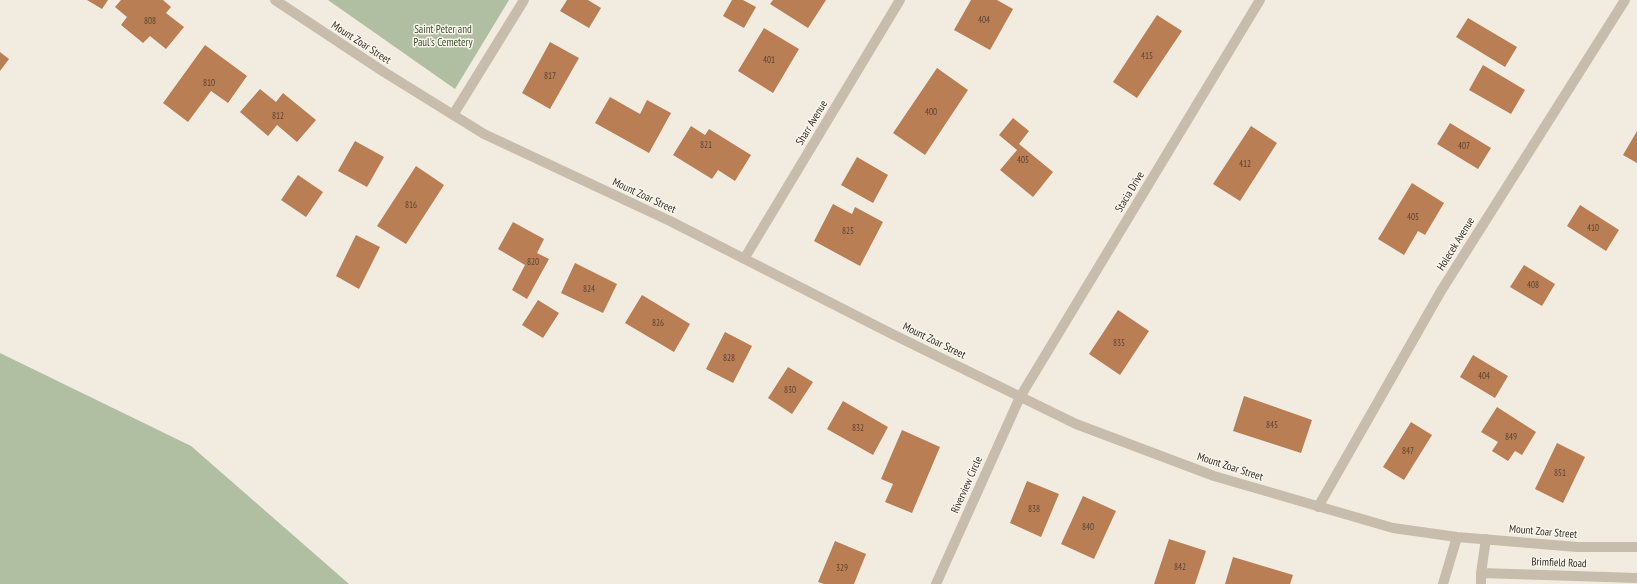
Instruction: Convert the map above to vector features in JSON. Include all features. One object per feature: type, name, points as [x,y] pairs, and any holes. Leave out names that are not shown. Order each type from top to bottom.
[{"type":"street","name":"Mount Zoar Street","points":[[275,0],[384,72],[484,134],[670,221],[892,334],[1076,424],[1214,476],[1393,528],[1486,539],[1577,547],[1637,547]]},
{"type":"street","points":[[454,115],[524,0]]},
{"type":"street","name":"Sharr Avenue","points":[[744,259],[900,0]]},
{"type":"street","name":"Stacia Drive","points":[[1020,397],[1260,0]]},
{"type":"street","name":"Holecek Avenue","points":[[1318,507],[1441,291],[1625,0]]},
{"type":"street","name":"Riverview Circle","points":[[936,584],[1020,397]]},
{"type":"street","points":[[1442,584],[1457,536]]},
{"type":"street","points":[[1481,584],[1481,573],[1486,539]]},
{"type":"street","name":"Brimfield Road","points":[[1481,573],[1637,578]]},
{"type":"green space","name":"Saint Peter and Paul's Cemetery","points":[[328,0],[509,0],[455,89]]},
{"type":"green space","points":[[0,353],[191,446],[349,584],[0,584]]},
{"type":"building","points":[[87,0],[108,0],[102,9]]},
{"type":"building","points":[[121,0],[163,0],[171,7],[166,13],[184,27],[166,49],[150,36],[143,43],[121,25],[127,17],[115,7]]},
{"type":"building","points":[[567,0],[588,0],[601,8],[589,28],[560,11]]},
{"type":"building","points":[[732,0],[743,0],[756,7],[744,28],[723,16]]},
{"type":"building","points":[[773,0],[826,0],[808,28],[770,4]]},
{"type":"building","points":[[971,0],[997,0],[1013,9],[990,50],[954,30]]},
{"type":"building","points":[[1157,15],[1182,31],[1137,98],[1113,82]]},
{"type":"building","points":[[1468,18],[1517,47],[1505,67],[1456,37]]},
{"type":"building","points":[[764,28],[799,49],[773,93],[738,71]]},
{"type":"building","points":[[550,42],[579,58],[550,109],[522,93]]},
{"type":"building","points":[[205,45],[247,76],[228,103],[211,91],[188,122],[163,103]]},
{"type":"building","points":[[0,52],[9,59],[0,71]]},
{"type":"building","points":[[1483,65],[1525,90],[1511,114],[1469,90]]},
{"type":"building","points":[[937,68],[968,90],[925,155],[893,133]]},
{"type":"building","points":[[260,89],[276,102],[283,93],[316,120],[297,142],[277,125],[268,136],[240,112]]},
{"type":"building","points":[[610,97],[640,114],[647,100],[671,113],[649,153],[595,123]]},
{"type":"building","points":[[1013,118],[1029,131],[1019,144],[1053,172],[1033,197],[1000,170],[1017,150],[999,135]]},
{"type":"building","points":[[1450,123],[1491,148],[1478,169],[1437,144]]},
{"type":"building","points":[[691,126],[705,135],[709,129],[751,155],[735,181],[718,170],[712,179],[673,155]]},
{"type":"building","points":[[1251,126],[1277,143],[1240,201],[1213,184]]},
{"type":"building","points":[[1637,131],[1637,163],[1623,155]]},
{"type":"building","points":[[355,141],[384,157],[367,187],[338,171]]},
{"type":"building","points":[[857,157],[888,175],[873,203],[841,185]]},
{"type":"building","points":[[416,166],[444,185],[406,244],[377,226]]},
{"type":"building","points":[[298,175],[323,192],[306,217],[281,200]]},
{"type":"building","points":[[1412,183],[1444,203],[1425,235],[1418,231],[1404,255],[1378,239]]},
{"type":"building","points":[[833,204],[852,214],[855,207],[883,222],[860,266],[814,241]]},
{"type":"building","points":[[1580,205],[1619,230],[1606,251],[1567,226]]},
{"type":"building","points":[[513,222],[544,239],[537,253],[549,259],[527,299],[512,290],[525,265],[498,249]]},
{"type":"building","points":[[356,235],[380,247],[359,289],[336,276]]},
{"type":"building","points":[[575,263],[617,284],[603,313],[561,293]]},
{"type":"building","points":[[1524,265],[1555,284],[1542,306],[1510,287]]},
{"type":"building","points":[[642,295],[690,324],[674,352],[625,323]]},
{"type":"building","points":[[538,300],[559,313],[543,338],[522,325]]},
{"type":"building","points":[[1118,310],[1149,331],[1120,375],[1089,354]]},
{"type":"building","points":[[725,332],[752,346],[733,383],[706,369]]},
{"type":"building","points":[[1473,355],[1508,376],[1495,398],[1460,377]]},
{"type":"building","points":[[788,367],[813,382],[792,414],[768,398]]},
{"type":"building","points":[[1244,396],[1312,420],[1301,453],[1233,431]]},
{"type":"building","points":[[843,401],[888,427],[873,455],[827,429]]},
{"type":"building","points":[[1497,407],[1536,432],[1522,455],[1515,451],[1508,461],[1492,451],[1498,442],[1481,432]]},
{"type":"building","points":[[1411,422],[1432,435],[1404,480],[1383,467]]},
{"type":"building","points":[[902,430],[940,447],[912,513],[885,502],[893,484],[881,479]]},
{"type":"building","points":[[1557,443],[1585,457],[1563,503],[1535,489]]},
{"type":"building","points":[[1027,481],[1059,494],[1041,537],[1010,523]]},
{"type":"building","points":[[1083,496],[1116,511],[1094,559],[1061,544]]},
{"type":"building","points":[[1169,539],[1206,551],[1195,584],[1154,584]]},
{"type":"building","points":[[835,541],[866,554],[854,584],[824,584],[818,582]]},
{"type":"building","points":[[1233,557],[1293,575],[1290,584],[1225,584]]}]
